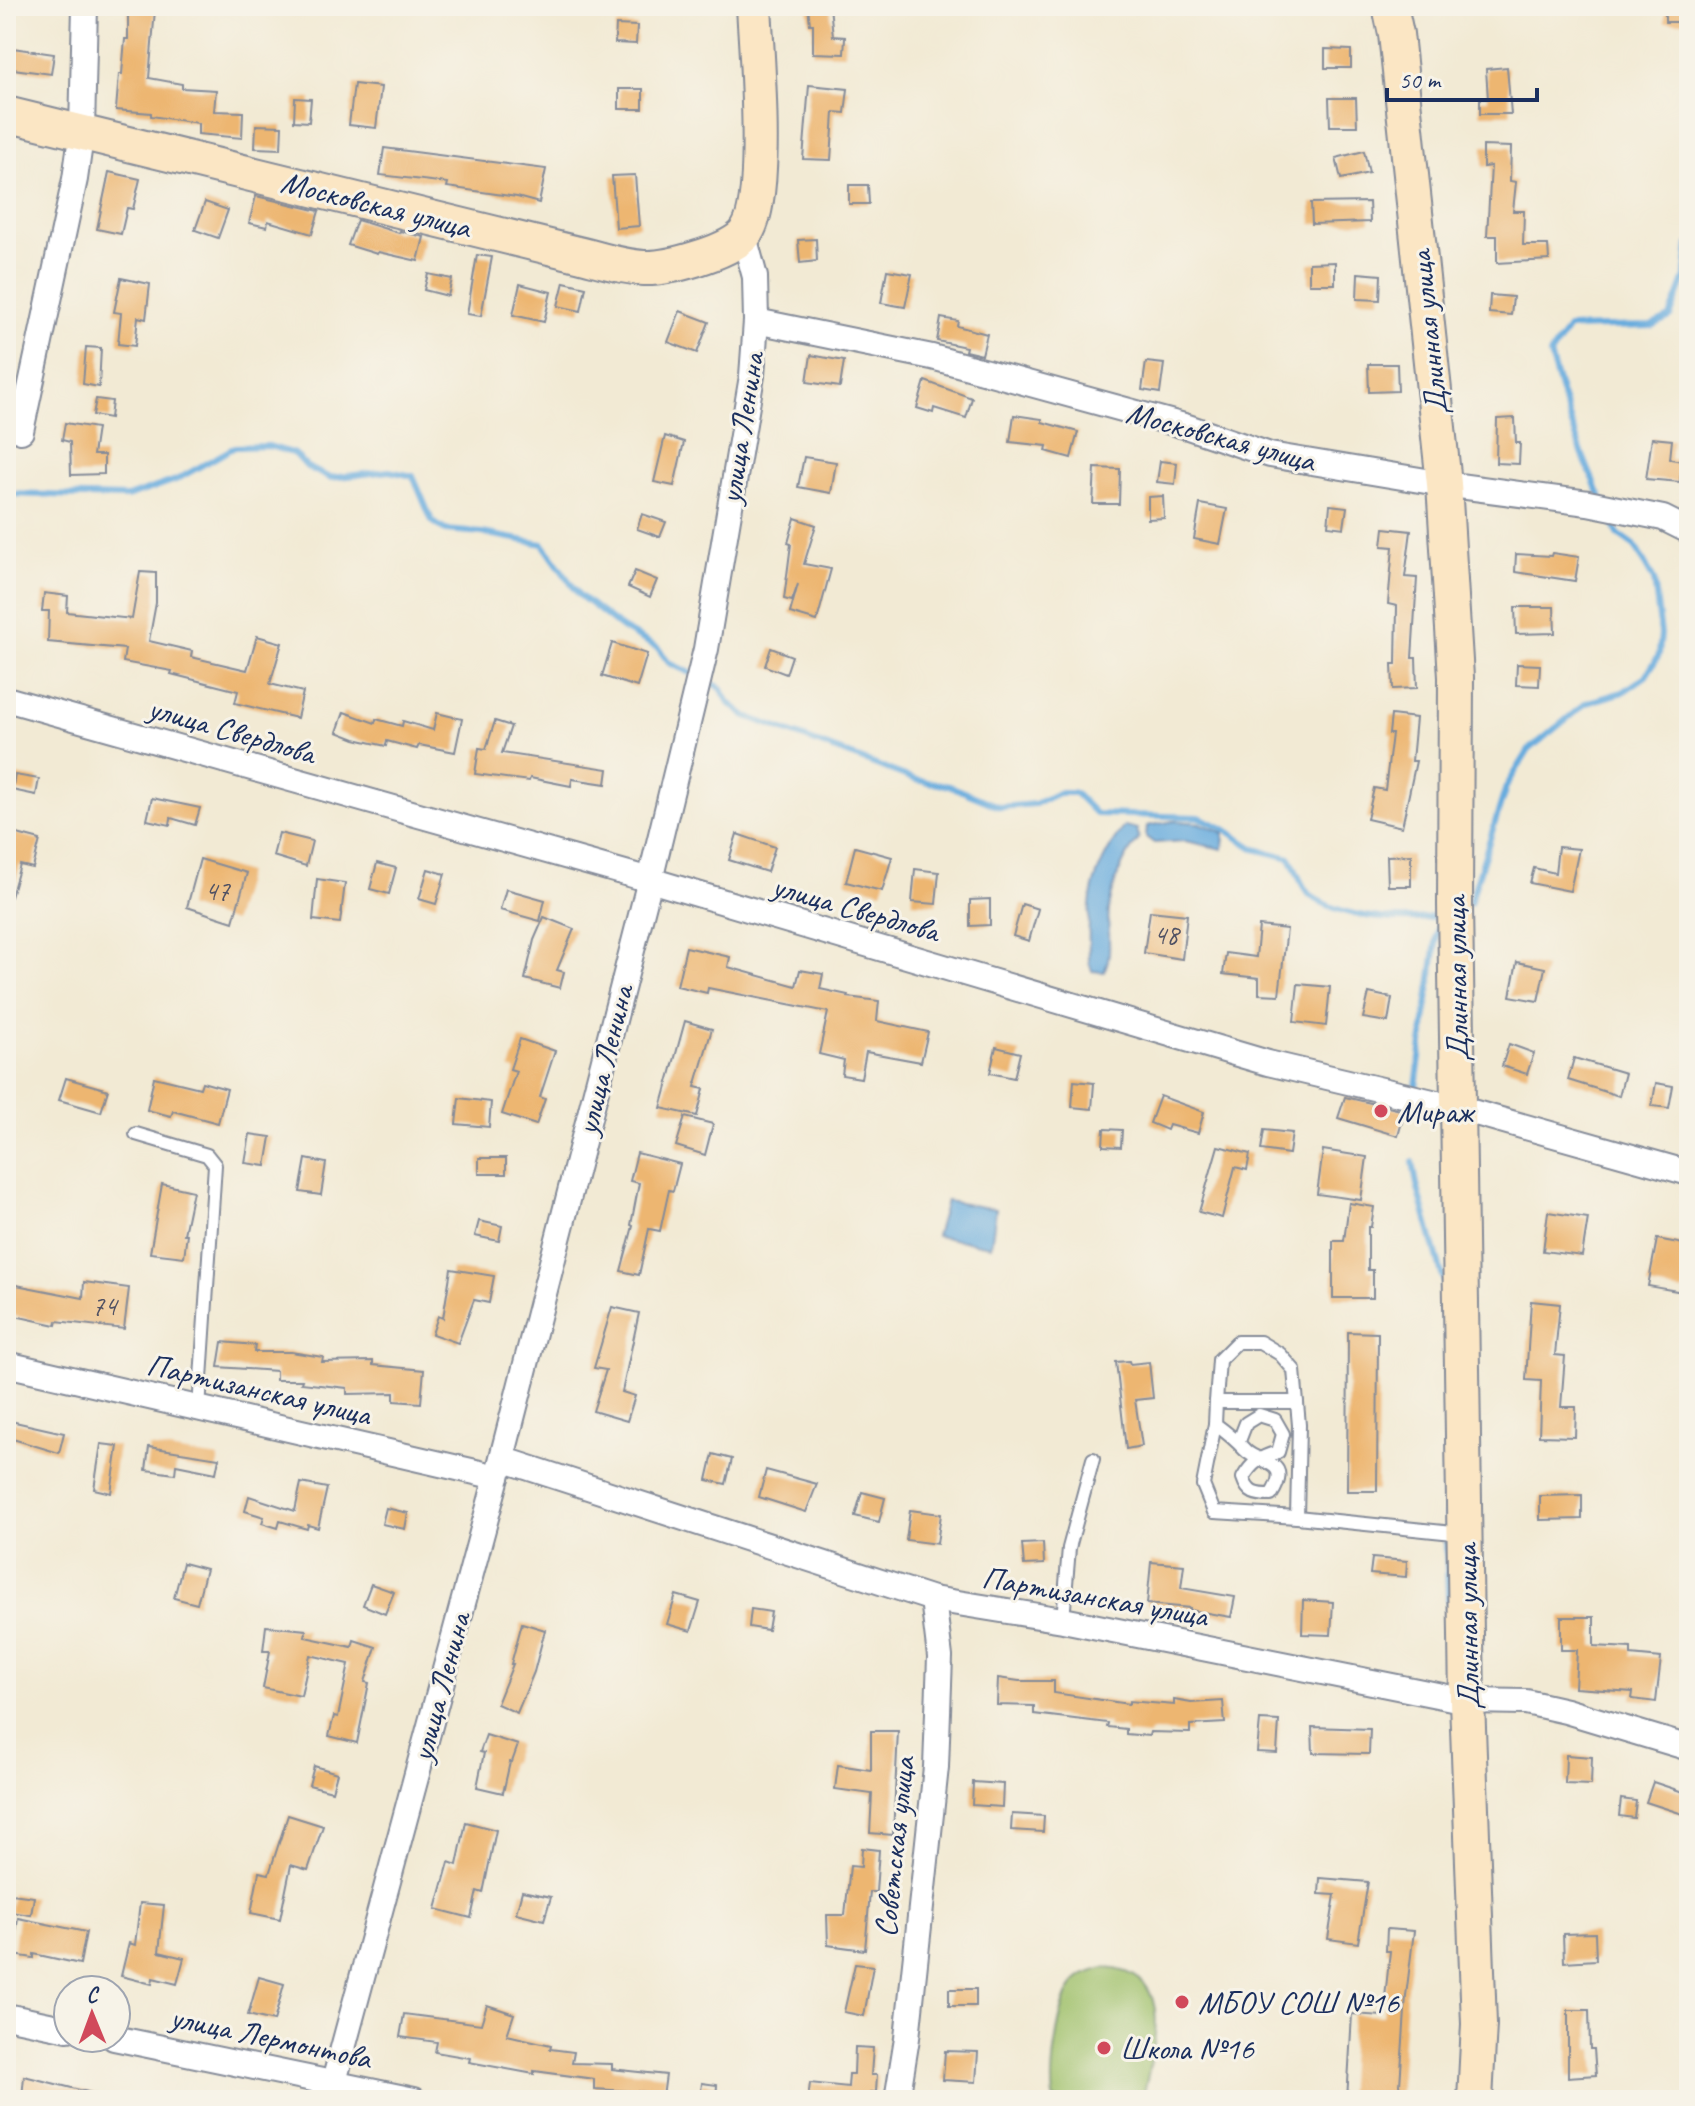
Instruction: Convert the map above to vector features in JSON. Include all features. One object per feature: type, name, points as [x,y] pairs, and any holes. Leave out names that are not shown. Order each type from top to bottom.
[{"type":"main road","points":[[744,236],[756,203],[760,159],[754,6]]},
{"type":"main road","name":"Длинная улица","points":[[1390,6],[1398,49],[1444,484],[1456,677],[1458,1108],[1467,1701],[1479,2024],[1475,2100]]},
{"type":"main road","name":"Московская улица","points":[[6,114],[645,268],[672,265],[716,251],[744,236]]},
{"type":"street","points":[[21,431],[75,179],[82,130],[85,6]]},
{"type":"street","name":"улица Ленина","points":[[332,2091],[499,1468],[706,649],[752,376],[755,277],[744,236]]},
{"type":"street","name":"Московская улица","points":[[756,321],[932,357],[1188,427],[1270,455],[1444,484],[1588,503],[1663,518],[1689,531]]},
{"type":"street","name":"улица Свердлова","points":[[6,699],[650,880],[1268,1063],[1458,1108],[1689,1173]]},
{"type":"street","name":"Партизанская улица","points":[[6,1364],[199,1409],[499,1468],[933,1599],[1063,1620],[1467,1701],[1526,1702],[1689,1748]]},
{"type":"street","name":"Советская улица","points":[[897,2100],[907,2038],[936,1767],[940,1657],[933,1599]]},
{"type":"street","points":[[6,2016],[52,2026]]},
{"type":"street","name":"улица Лермонтова","points":[[132,2042],[332,2091],[414,2100]]},
{"type":"lane","points":[[136,1134],[207,1155],[215,1165],[199,1409]]},
{"type":"lane","points":[[1297,1517],[1299,1425],[1294,1370],[1280,1354],[1260,1342],[1237,1342],[1219,1360],[1215,1424],[1203,1485],[1214,1512],[1297,1517],[1466,1535]]},
{"type":"lane","points":[[1216,1402],[1297,1402]]},
{"type":"lane","points":[[1215,1424],[1239,1441],[1246,1452],[1261,1457],[1278,1452],[1283,1443],[1283,1434],[1275,1420],[1259,1415],[1246,1423],[1239,1441]]},
{"type":"lane","points":[[1063,1620],[1069,1548],[1093,1459]]},
{"type":"green space","name":"Школа №16","points":[[1106,1968],[1129,1973],[1144,1984],[1152,1998],[1156,2016],[1155,2036],[1143,2097],[1141,2100],[1054,2100],[1053,2059],[1068,1994],[1084,1976]]},
{"type":"water","points":[[1174,821],[1199,823],[1224,833],[1223,849],[1185,841],[1154,843],[1146,837],[1147,826]]},
{"type":"water","points":[[1124,826],[1137,829],[1139,839],[1124,863],[1113,890],[1109,909],[1107,964],[1104,972],[1092,971],[1089,941],[1092,891],[1103,861]]},
{"type":"water","points":[[946,1201],[996,1209],[991,1246],[936,1236]]},
{"type":"building","points":[[808,6],[830,6],[833,36],[845,37],[844,54],[813,53],[813,24],[810,24]]},
{"type":"building","points":[[1665,6],[1689,6],[1689,22],[1665,22]]},
{"type":"building","points":[[128,9],[155,10],[149,78],[182,84],[182,88],[216,90],[214,111],[243,112],[242,138],[198,134],[198,123],[151,116],[151,113],[116,110],[119,74],[122,74],[125,39],[128,39]]},
{"type":"building","points":[[616,25],[637,26],[636,44],[615,43]]},
{"type":"building","points":[[6,47],[54,54],[51,74],[6,68]]},
{"type":"building","points":[[1325,49],[1351,50],[1351,68],[1325,68]]},
{"type":"building","points":[[1507,67],[1511,114],[1480,114],[1480,99],[1488,99],[1486,69]]},
{"type":"building","points":[[354,84],[381,87],[376,128],[349,125]]},
{"type":"building","points":[[809,85],[848,89],[845,113],[834,112],[831,160],[803,159]]},
{"type":"building","points":[[619,89],[643,89],[643,109],[619,109]]},
{"type":"building","points":[[295,98],[311,99],[309,122],[294,121]]},
{"type":"building","points":[[1329,98],[1356,98],[1357,126],[1330,126]]},
{"type":"building","points":[[256,125],[282,126],[281,149],[255,148]]},
{"type":"building","points":[[1483,146],[1511,147],[1510,181],[1516,182],[1513,211],[1524,211],[1523,245],[1548,245],[1549,260],[1497,263],[1497,236],[1487,236],[1491,166],[1483,167]]},
{"type":"building","points":[[384,148],[546,169],[539,203],[447,187],[448,183],[380,175]]},
{"type":"building","points":[[1364,151],[1369,173],[1341,179],[1336,158]]},
{"type":"building","points":[[109,172],[140,179],[133,209],[127,208],[121,234],[97,229]]},
{"type":"building","points":[[635,175],[639,226],[616,228],[612,176]]},
{"type":"building","points":[[849,185],[868,185],[869,204],[849,204]]},
{"type":"building","points":[[256,196],[319,211],[312,234],[268,221],[267,227],[249,223]]},
{"type":"building","points":[[205,202],[228,210],[218,238],[195,230]]},
{"type":"building","points":[[1369,202],[1370,222],[1312,224],[1311,203]]},
{"type":"building","points":[[357,220],[424,237],[418,261],[348,245]]},
{"type":"building","points":[[816,239],[817,261],[800,263],[798,240]]},
{"type":"building","points":[[477,255],[492,257],[481,316],[467,314]]},
{"type":"building","points":[[1335,262],[1335,284],[1309,284],[1309,263]]},
{"type":"building","points":[[887,270],[912,274],[905,307],[881,303]]},
{"type":"building","points":[[1358,273],[1381,275],[1380,300],[1357,299]]},
{"type":"building","points":[[428,274],[452,279],[448,296],[424,290]]},
{"type":"building","points":[[121,278],[150,284],[146,319],[138,317],[135,346],[118,344],[121,313],[114,312]]},
{"type":"building","points":[[564,282],[586,287],[581,311],[558,306]]},
{"type":"building","points":[[520,284],[551,292],[544,322],[513,315]]},
{"type":"building","points":[[1490,295],[1513,297],[1511,315],[1489,313]]},
{"type":"building","points":[[680,311],[709,322],[697,353],[668,342]]},
{"type":"building","points":[[941,318],[958,321],[957,326],[987,334],[982,355],[965,351],[966,347],[937,341]]},
{"type":"building","points":[[86,347],[101,348],[99,387],[83,384]]},
{"type":"building","points":[[811,355],[844,361],[840,387],[807,382]]},
{"type":"building","points":[[1146,362],[1164,364],[1160,393],[1142,390]]},
{"type":"building","points":[[1368,364],[1397,364],[1398,391],[1369,392]]},
{"type":"building","points":[[925,381],[972,398],[966,418],[934,408],[933,413],[917,408]]},
{"type":"building","points":[[96,399],[112,401],[110,418],[93,415]]},
{"type":"building","points":[[1014,415],[1042,419],[1042,422],[1078,432],[1071,458],[1046,451],[1047,446],[1010,442]]},
{"type":"building","points":[[1515,418],[1516,443],[1520,443],[1519,464],[1496,463],[1497,419]]},
{"type":"building","points":[[65,423],[97,428],[93,455],[104,455],[104,474],[71,475],[70,442],[62,440]]},
{"type":"building","points":[[665,436],[684,442],[674,486],[654,482]]},
{"type":"building","points":[[1652,438],[1672,440],[1670,459],[1682,461],[1680,482],[1646,479]]},
{"type":"building","points":[[804,457],[836,462],[831,493],[798,487]]},
{"type":"building","points":[[1160,461],[1177,463],[1175,484],[1157,482]]},
{"type":"building","points":[[1095,468],[1120,469],[1119,504],[1093,504]]},
{"type":"building","points":[[1163,496],[1164,518],[1148,519],[1148,497]]},
{"type":"building","points":[[1200,504],[1227,509],[1220,544],[1194,539]]},
{"type":"building","points":[[1330,505],[1347,507],[1344,528],[1328,526]]},
{"type":"building","points":[[642,514],[666,522],[660,537],[637,529]]},
{"type":"building","points":[[795,518],[816,525],[804,564],[831,569],[817,621],[790,613],[798,584],[792,601],[784,599],[791,544],[788,543]]},
{"type":"building","points":[[1384,528],[1411,531],[1405,577],[1417,578],[1412,658],[1416,658],[1417,688],[1393,689],[1397,606],[1388,604],[1393,547],[1382,546]]},
{"type":"building","points":[[1552,553],[1579,557],[1575,581],[1515,572],[1516,554],[1551,556]]},
{"type":"building","points":[[635,571],[657,580],[650,597],[628,587]]},
{"type":"building","points":[[140,572],[156,573],[156,603],[149,641],[192,651],[191,657],[247,670],[257,636],[282,643],[270,684],[303,692],[297,718],[235,703],[238,691],[171,674],[172,671],[123,662],[125,649],[48,642],[49,611],[42,611],[44,593],[68,596],[67,612],[132,619]]},
{"type":"building","points":[[1515,607],[1554,607],[1555,633],[1516,634]]},
{"type":"building","points":[[612,643],[647,654],[637,687],[602,676]]},
{"type":"building","points":[[771,648],[792,656],[786,674],[765,666]]},
{"type":"building","points":[[1517,664],[1540,665],[1539,686],[1516,685]]},
{"type":"building","points":[[344,712],[375,723],[376,719],[402,726],[403,721],[433,730],[437,713],[462,719],[455,752],[419,745],[417,749],[387,741],[386,746],[355,739],[337,732]]},
{"type":"building","points":[[1391,715],[1416,718],[1412,761],[1416,761],[1402,827],[1367,819],[1374,788],[1385,790],[1392,734],[1389,734]]},
{"type":"building","points":[[495,721],[511,726],[502,753],[608,769],[606,784],[572,779],[571,786],[530,778],[529,781],[475,774],[479,748],[486,749]]},
{"type":"building","points":[[15,775],[39,779],[36,795],[12,790]]},
{"type":"building","points":[[152,798],[200,808],[195,825],[171,818],[170,825],[147,820]]},
{"type":"building","points":[[6,831],[40,840],[33,868],[20,865],[11,897],[6,897]]},
{"type":"building","points":[[279,833],[312,841],[306,866],[273,856]]},
{"type":"building","points":[[737,834],[775,847],[767,872],[729,860]]},
{"type":"building","points":[[855,847],[892,857],[882,891],[846,882]]},
{"type":"building","points":[[1558,847],[1579,849],[1570,891],[1530,883],[1534,868],[1555,873]]},
{"type":"building","points":[[1411,855],[1411,886],[1388,886],[1387,856]]},
{"type":"building","points":[[200,859],[247,873],[233,922],[187,907]]},
{"type":"building","points":[[377,863],[396,868],[389,894],[370,889]]},
{"type":"building","points":[[428,869],[445,874],[436,904],[419,899]]},
{"type":"building","points":[[915,869],[939,872],[936,904],[912,902]]},
{"type":"building","points":[[317,879],[345,883],[340,923],[313,920]]},
{"type":"building","points":[[506,889],[545,900],[540,921],[500,910]]},
{"type":"building","points":[[990,899],[990,925],[970,926],[970,900]]},
{"type":"building","points":[[1022,904],[1038,909],[1029,941],[1013,936]]},
{"type":"building","points":[[1150,911],[1187,915],[1182,959],[1144,953]]},
{"type":"building","points":[[544,917],[574,929],[557,970],[564,972],[560,988],[525,979],[534,940]]},
{"type":"building","points":[[1259,926],[1287,929],[1279,995],[1259,994],[1259,978],[1223,974],[1226,953],[1256,957]]},
{"type":"building","points":[[686,947],[730,957],[728,967],[796,986],[800,970],[823,974],[820,989],[879,1001],[877,1021],[928,1032],[921,1062],[866,1052],[861,1078],[842,1075],[844,1060],[819,1054],[828,1012],[708,988],[707,993],[677,986]]},
{"type":"building","points":[[1517,962],[1545,968],[1538,1001],[1510,996]]},
{"type":"building","points":[[1298,984],[1330,987],[1326,1026],[1294,1022]]},
{"type":"building","points":[[1369,993],[1392,998],[1388,1022],[1363,1018]]},
{"type":"building","points":[[685,1021],[712,1029],[695,1087],[704,1089],[697,1116],[661,1108]]},
{"type":"building","points":[[520,1039],[555,1051],[540,1097],[545,1099],[536,1125],[502,1114],[516,1071],[510,1069]]},
{"type":"building","points":[[1509,1044],[1534,1053],[1527,1074],[1502,1066]]},
{"type":"building","points":[[996,1047],[1020,1053],[1014,1078],[990,1073]]},
{"type":"building","points":[[1574,1058],[1625,1073],[1619,1096],[1568,1080]]},
{"type":"building","points":[[154,1077],[200,1088],[202,1082],[227,1089],[218,1123],[173,1111],[171,1116],[147,1110]]},
{"type":"building","points":[[66,1078],[108,1090],[101,1112],[59,1100]]},
{"type":"building","points":[[1074,1081],[1094,1083],[1092,1109],[1072,1107]]},
{"type":"building","points":[[1656,1083],[1673,1086],[1669,1108],[1652,1106]]},
{"type":"building","points":[[1160,1096],[1204,1112],[1198,1133],[1169,1125],[1167,1130],[1150,1123]]},
{"type":"building","points":[[1345,1097],[1405,1111],[1398,1136],[1338,1118]]},
{"type":"building","points":[[459,1098],[491,1102],[489,1127],[456,1124]]},
{"type":"building","points":[[685,1117],[713,1124],[705,1155],[676,1146]]},
{"type":"building","points":[[1104,1129],[1122,1130],[1121,1147],[1103,1146]]},
{"type":"building","points":[[1264,1130],[1292,1133],[1289,1154],[1261,1150]]},
{"type":"building","points":[[250,1134],[271,1137],[266,1166],[245,1163]]},
{"type":"building","points":[[1218,1146],[1250,1154],[1247,1170],[1235,1167],[1222,1218],[1199,1212]]},
{"type":"building","points":[[1323,1150],[1367,1157],[1361,1200],[1317,1194]]},
{"type":"building","points":[[637,1153],[680,1164],[673,1191],[669,1190],[660,1231],[649,1229],[639,1275],[621,1271],[633,1226],[639,1183],[630,1181]]},
{"type":"building","points":[[479,1158],[506,1158],[506,1174],[479,1174]]},
{"type":"building","points":[[306,1159],[326,1163],[321,1195],[300,1192]]},
{"type":"building","points":[[162,1184],[193,1191],[184,1234],[187,1234],[184,1257],[150,1253]]},
{"type":"building","points":[[1349,1203],[1374,1207],[1371,1227],[1368,1227],[1368,1270],[1373,1270],[1373,1298],[1333,1298],[1333,1241],[1344,1241]]},
{"type":"building","points":[[1548,1212],[1588,1218],[1582,1256],[1543,1251]]},
{"type":"building","points":[[479,1221],[502,1226],[499,1241],[475,1236]]},
{"type":"building","points":[[1657,1239],[1689,1245],[1683,1292],[1648,1286]]},
{"type":"building","points":[[451,1269],[494,1276],[489,1303],[474,1300],[458,1343],[432,1334],[438,1316],[443,1318]]},
{"type":"building","points":[[84,1282],[129,1288],[124,1329],[57,1321],[56,1325],[6,1314],[6,1283],[83,1298]]},
{"type":"building","points":[[1531,1301],[1560,1304],[1555,1355],[1565,1356],[1561,1407],[1576,1407],[1575,1437],[1539,1436],[1541,1381],[1526,1380]]},
{"type":"building","points":[[612,1307],[639,1313],[622,1392],[635,1396],[627,1421],[593,1411],[606,1370],[594,1368]]},
{"type":"building","points":[[1348,1332],[1378,1333],[1377,1491],[1347,1491]]},
{"type":"building","points":[[222,1342],[255,1345],[254,1352],[291,1352],[323,1357],[322,1362],[373,1361],[373,1365],[424,1370],[421,1403],[394,1401],[394,1393],[347,1394],[347,1388],[301,1383],[302,1380],[276,1380],[276,1371],[218,1367]]},
{"type":"building","points":[[1129,1361],[1130,1364],[1149,1362],[1153,1398],[1135,1400],[1142,1446],[1126,1449],[1116,1362]]},
{"type":"building","points":[[6,1420],[64,1433],[59,1453],[6,1437]]},
{"type":"building","points":[[101,1444],[118,1446],[111,1493],[94,1489]]},
{"type":"building","points":[[149,1447],[219,1458],[216,1473],[176,1465],[175,1474],[146,1470]]},
{"type":"building","points":[[713,1454],[732,1459],[726,1484],[707,1480]]},
{"type":"building","points":[[766,1470],[817,1484],[806,1512],[759,1497]]},
{"type":"building","points":[[301,1483],[327,1488],[318,1528],[308,1525],[307,1529],[280,1521],[278,1528],[262,1523],[264,1517],[245,1511],[249,1496],[295,1511]]},
{"type":"building","points":[[862,1492],[885,1498],[879,1522],[855,1516]]},
{"type":"building","points":[[1582,1495],[1582,1519],[1540,1520],[1540,1496]]},
{"type":"building","points":[[386,1508],[408,1513],[405,1529],[382,1524]]},
{"type":"building","points":[[910,1510],[941,1514],[937,1544],[906,1540]]},
{"type":"building","points":[[1043,1543],[1044,1564],[1024,1565],[1022,1544]]},
{"type":"building","points":[[1372,1558],[1407,1561],[1406,1577],[1370,1574]]},
{"type":"building","points":[[1151,1562],[1184,1565],[1181,1588],[1235,1597],[1231,1617],[1190,1608],[1147,1604]]},
{"type":"building","points":[[183,1563],[206,1569],[197,1604],[174,1598]]},
{"type":"building","points":[[371,1584],[394,1592],[385,1614],[363,1605]]},
{"type":"building","points":[[676,1595],[700,1602],[691,1631],[667,1624]]},
{"type":"building","points":[[1303,1600],[1333,1602],[1331,1635],[1302,1634]]},
{"type":"building","points":[[751,1609],[771,1612],[768,1630],[749,1627]]},
{"type":"building","points":[[1561,1617],[1594,1617],[1594,1646],[1631,1648],[1631,1655],[1661,1658],[1656,1702],[1632,1699],[1633,1692],[1575,1688],[1577,1650],[1561,1650]]},
{"type":"building","points":[[522,1623],[545,1630],[534,1672],[517,1713],[497,1704],[513,1664]]},
{"type":"building","points":[[266,1626],[306,1630],[305,1637],[352,1647],[354,1640],[376,1647],[365,1682],[369,1683],[357,1743],[329,1736],[334,1716],[338,1717],[349,1664],[310,1655],[301,1696],[263,1688],[270,1651],[263,1651]]},
{"type":"building","points":[[998,1678],[1054,1681],[1054,1693],[1129,1704],[1129,1701],[1174,1705],[1174,1700],[1191,1703],[1223,1701],[1225,1723],[1190,1725],[1190,1733],[1126,1734],[1126,1729],[1107,1727],[1108,1723],[1034,1714],[1034,1706],[997,1705]]},
{"type":"building","points":[[1260,1720],[1279,1721],[1277,1753],[1257,1752]]},
{"type":"building","points":[[1312,1727],[1370,1729],[1369,1754],[1313,1753]]},
{"type":"building","points":[[871,1731],[898,1731],[893,1835],[870,1833],[872,1794],[835,1789],[838,1765],[871,1770]]},
{"type":"building","points":[[486,1735],[518,1745],[510,1762],[503,1793],[477,1787],[484,1753],[480,1752]]},
{"type":"building","points":[[1566,1755],[1592,1757],[1591,1785],[1565,1784]]},
{"type":"building","points":[[314,1766],[337,1773],[332,1791],[309,1785]]},
{"type":"building","points":[[973,1782],[1003,1784],[1002,1807],[972,1805]]},
{"type":"building","points":[[1653,1782],[1689,1794],[1689,1816],[1646,1802]]},
{"type":"building","points":[[1621,1799],[1636,1801],[1634,1818],[1619,1816]]},
{"type":"building","points":[[1012,1814],[1044,1816],[1043,1832],[1011,1830]]},
{"type":"building","points":[[288,1815],[323,1826],[308,1870],[291,1865],[280,1919],[251,1913],[259,1872],[269,1874]]},
{"type":"building","points":[[466,1822],[496,1830],[483,1893],[477,1891],[471,1918],[436,1909],[449,1862],[457,1865]]},
{"type":"building","points":[[862,1848],[879,1850],[876,1892],[870,1892],[865,1950],[828,1945],[827,1915],[845,1915],[850,1866],[861,1867]]},
{"type":"building","points":[[1320,1878],[1368,1882],[1358,1943],[1328,1939],[1335,1895],[1319,1894]]},
{"type":"building","points":[[522,1891],[551,1897],[544,1920],[516,1913]]},
{"type":"building","points":[[12,1894],[34,1897],[31,1915],[10,1912]]},
{"type":"building","points":[[140,1903],[164,1905],[159,1952],[184,1958],[177,1984],[153,1978],[152,1984],[132,1979],[132,1974],[121,1974],[129,1943],[135,1945]]},
{"type":"building","points":[[18,1918],[86,1932],[80,1964],[34,1954],[34,1958],[13,1955]]},
{"type":"building","points":[[1387,1929],[1414,1931],[1399,2100],[1347,2100],[1352,2014],[1383,2016],[1390,1951],[1386,1951]]},
{"type":"building","points":[[1595,1933],[1596,1960],[1564,1962],[1563,1934]]},
{"type":"building","points":[[855,1964],[873,1966],[864,2016],[844,2012]]},
{"type":"building","points":[[259,1977],[284,1984],[274,2021],[248,2015]]},
{"type":"building","points":[[949,1989],[976,1989],[976,2006],[949,2006]]},
{"type":"building","points":[[487,2005],[514,2014],[507,2035],[551,2045],[550,2049],[574,2052],[572,2063],[612,2064],[612,2069],[666,2075],[663,2097],[646,2095],[646,2092],[594,2089],[594,2079],[534,2071],[534,2074],[469,2062],[470,2058],[435,2052],[437,2042],[400,2037],[404,2014],[481,2024]]},
{"type":"building","points":[[1568,2010],[1589,2010],[1590,2049],[1594,2049],[1596,2075],[1568,2077]]},
{"type":"building","points":[[855,2047],[873,2048],[871,2075],[877,2075],[876,2092],[870,2092],[870,2100],[808,2100],[810,2083],[848,2087],[849,2074],[854,2074]]},
{"type":"building","points":[[945,2051],[978,2052],[976,2082],[943,2080]]},
{"type":"building","points":[[24,2076],[100,2095],[100,2100],[22,2098]]},
{"type":"building","points":[[702,2083],[717,2085],[716,2100],[700,2100]]},
{"type":"waterway","points":[[1602,500],[1573,429],[1550,355],[1568,328],[1651,326],[1670,317],[1686,274],[1689,245]]},
{"type":"waterway","points":[[6,494],[127,497],[176,480],[235,447],[269,446],[295,454],[307,467],[330,478],[389,471],[413,476],[432,521],[445,530],[543,544],[579,595],[623,629],[658,648],[669,663],[693,674]]},
{"type":"waterway","points":[[1470,903],[1506,787],[1529,750],[1586,703],[1623,692],[1646,676],[1659,655],[1661,634],[1654,580],[1635,546],[1618,534],[1608,513]]},
{"type":"waterway","points":[[704,679],[721,688],[729,703],[746,716],[916,780],[950,786],[1000,807],[1035,804],[1058,793],[1075,793],[1096,814],[1199,817],[1255,849],[1290,858],[1308,893],[1325,904],[1376,918],[1412,919],[1444,915]]},
{"type":"waterway","points":[[1416,1087],[1439,920]]},
{"type":"waterway","points":[[1413,1162],[1446,1289]]},
{"type":"waterway","points":[[1447,1503],[1447,1527]]},
{"type":"waterway","points":[[1446,1541],[1449,1619]]},
{"type":"place","name":"Мираж","points":[[1381,1111]]},
{"type":"place","name":"МБОУ СОШ №16","points":[[1182,2002]]},
{"type":"place","name":"Школа №16","points":[[1104,2048]]}]
